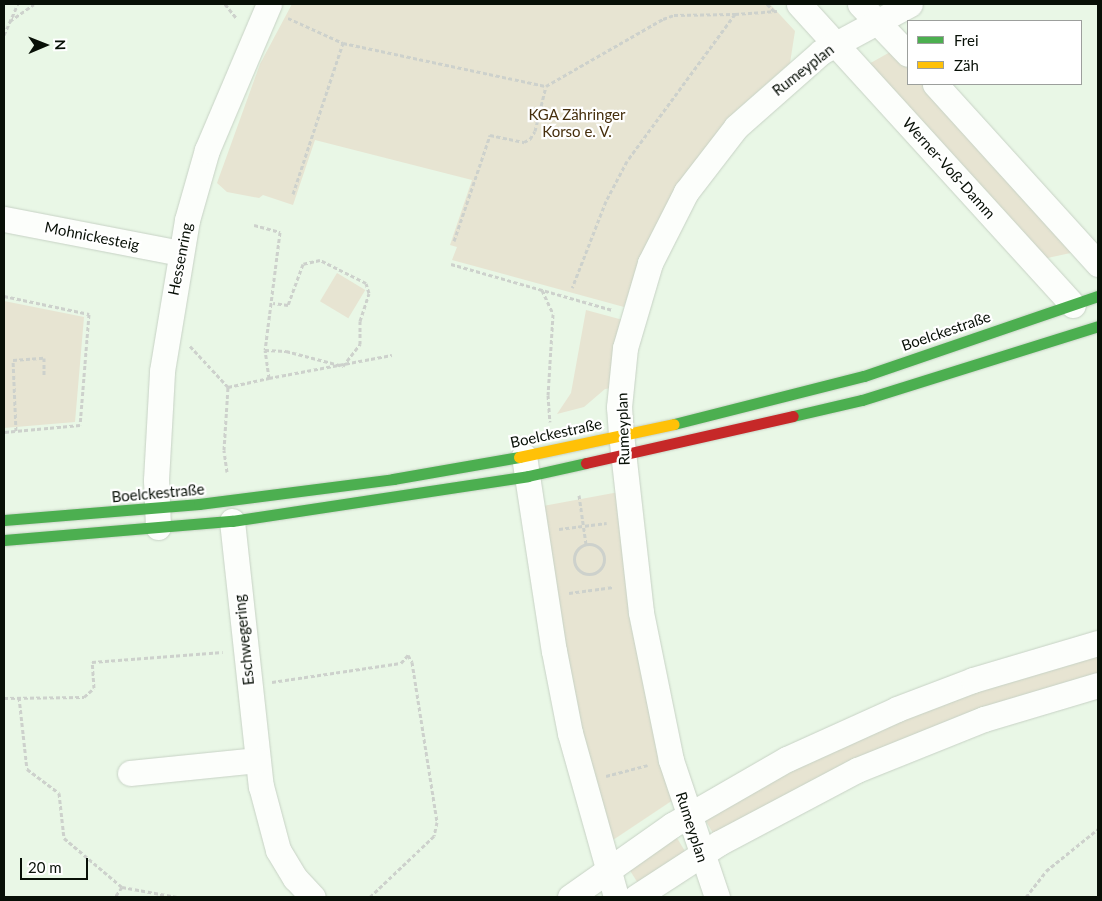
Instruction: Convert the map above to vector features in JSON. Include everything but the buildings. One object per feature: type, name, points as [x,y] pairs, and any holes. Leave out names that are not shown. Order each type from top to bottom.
[{"type":"main road","name":"Boelckestraße","points":[[4,540],[158,519],[393,479],[526,466],[622,445],[864,376],[925,353],[1098,296]]},
{"type":"main road","name":"Werner-Voß-Damm","points":[[1072,305],[1097,329]]},
{"type":"main road","name":"Boelckestraße","points":[[4,520],[158,519],[232,521],[862,400],[1097,329]]},
{"type":"main road","points":[[925,353],[933,380]]},
{"type":"street","points":[[860,4],[907,53]]},
{"type":"street","name":"Rumeyplan","points":[[717,897],[688,815],[651,670],[640,612],[619,406],[625,348],[650,264],[686,192],[736,127],[814,58],[910,4]]},
{"type":"street","name":"Werner-Voß-Damm","points":[[791,7],[836,44],[1072,305]]},
{"type":"street","name":"Hessenring","points":[[158,519],[162,371],[180,253],[207,150],[276,10]]},
{"type":"street","points":[[936,85],[1098,264]]},
{"type":"street","name":"Mohnickesteig","points":[[4,219],[180,253]]},
{"type":"street","points":[[526,466],[554,651],[570,733],[616,897]]},
{"type":"street","name":"Eschwegering","points":[[232,521],[257,760],[263,795],[278,850],[295,878],[313,897]]},
{"type":"street","points":[[570,897],[688,815],[787,759],[897,709],[973,680],[1098,643]]},
{"type":"street","points":[[636,897],[701,854],[856,770],[984,719],[1098,685]]},
{"type":"street","points":[[130,773],[257,760]]},
{"type":"path","points":[[4,35],[18,4]]},
{"type":"path","points":[[10,21],[34,4]]},
{"type":"path","points":[[225,4],[243,27]]},
{"type":"path","points":[[767,4],[775,12]]},
{"type":"path","points":[[276,10],[343,43],[546,86],[663,19],[674,15],[775,12],[791,7]]},
{"type":"path","points":[[572,288],[602,209],[627,160],[735,14]]},
{"type":"path","points":[[293,194],[343,43]]},
{"type":"path","points":[[454,241],[490,135],[524,142],[530,138],[535,131],[546,86]]},
{"type":"path","points":[[254,226],[280,232],[273,303],[265,350],[269,378]]},
{"type":"path","points":[[273,303],[288,305],[299,272],[304,264],[311,260],[320,260],[366,283],[369,293],[360,320],[360,344],[343,366]]},
{"type":"path","points":[[451,264],[624,313]]},
{"type":"path","points":[[541,290],[553,314],[548,395],[550,422]]},
{"type":"path","points":[[4,296],[89,314],[80,425],[4,432]]},
{"type":"path","points":[[188,344],[228,387],[224,450],[227,472]]},
{"type":"path","points":[[265,350],[286,351],[343,366]]},
{"type":"path","points":[[228,387],[392,355]]},
{"type":"path","points":[[16,432],[14,360],[44,358],[44,377]]},
{"type":"path","points":[[579,495],[586,544]]},
{"type":"path","points":[[554,530],[611,523]]},
{"type":"path","points":[[586,544],[599,547],[604,559],[602,565],[592,573],[579,570],[575,564],[576,552],[586,544]]},
{"type":"path","points":[[562,594],[619,587]]},
{"type":"path","points":[[4,698],[84,697],[94,688],[92,662],[226,652]]},
{"type":"path","points":[[261,683],[401,663],[408,655],[412,662],[437,822],[434,836],[370,897]]},
{"type":"path","points":[[19,697],[27,769],[59,793],[64,838],[122,887],[177,897]]},
{"type":"path","points":[[602,777],[658,763]]},
{"type":"path","points":[[1026,897],[1046,871],[1098,829]]},
{"type":"path","points":[[114,897],[122,887]]},
{"type":"green space","name":"KGA Zähringer Korso e. V.","points":[[292,4],[770,4],[795,31],[790,63],[737,110],[679,183],[635,273],[624,307],[452,260],[457,247],[450,245],[472,180],[315,140],[293,205],[263,195],[259,198],[227,192],[217,183],[260,64]]},
{"type":"green space","points":[[892,51],[907,68],[907,85],[923,85],[1075,252],[1043,259],[867,65]]},
{"type":"green space","points":[[337,273],[365,290],[348,318],[320,301]]},
{"type":"green space","points":[[4,301],[84,317],[75,422],[4,428]]},
{"type":"green space","points":[[586,310],[623,320],[612,388],[605,389],[584,407],[557,414],[571,393]]},
{"type":"green space","points":[[619,492],[676,798],[607,844],[582,749],[543,506]]},
{"type":"green space","points":[[1098,652],[1098,677],[714,835],[703,816],[770,778],[976,688]]},
{"type":"green space","points":[[675,835],[687,854],[638,884],[627,865]]},
{"type":"traffic: fast","points":[[674,424],[864,376],[1098,296]]},
{"type":"traffic: fast","points":[[793,416],[862,400],[1098,326]]},
{"type":"traffic: fast","points":[[4,520],[199,504],[393,479],[519,457]]},
{"type":"traffic: fast","points":[[4,540],[232,521],[528,476],[586,463]]},
{"type":"traffic: slow","points":[[519,457],[674,424]]},
{"type":"traffic: jam","points":[[586,463],[793,416]]}]
